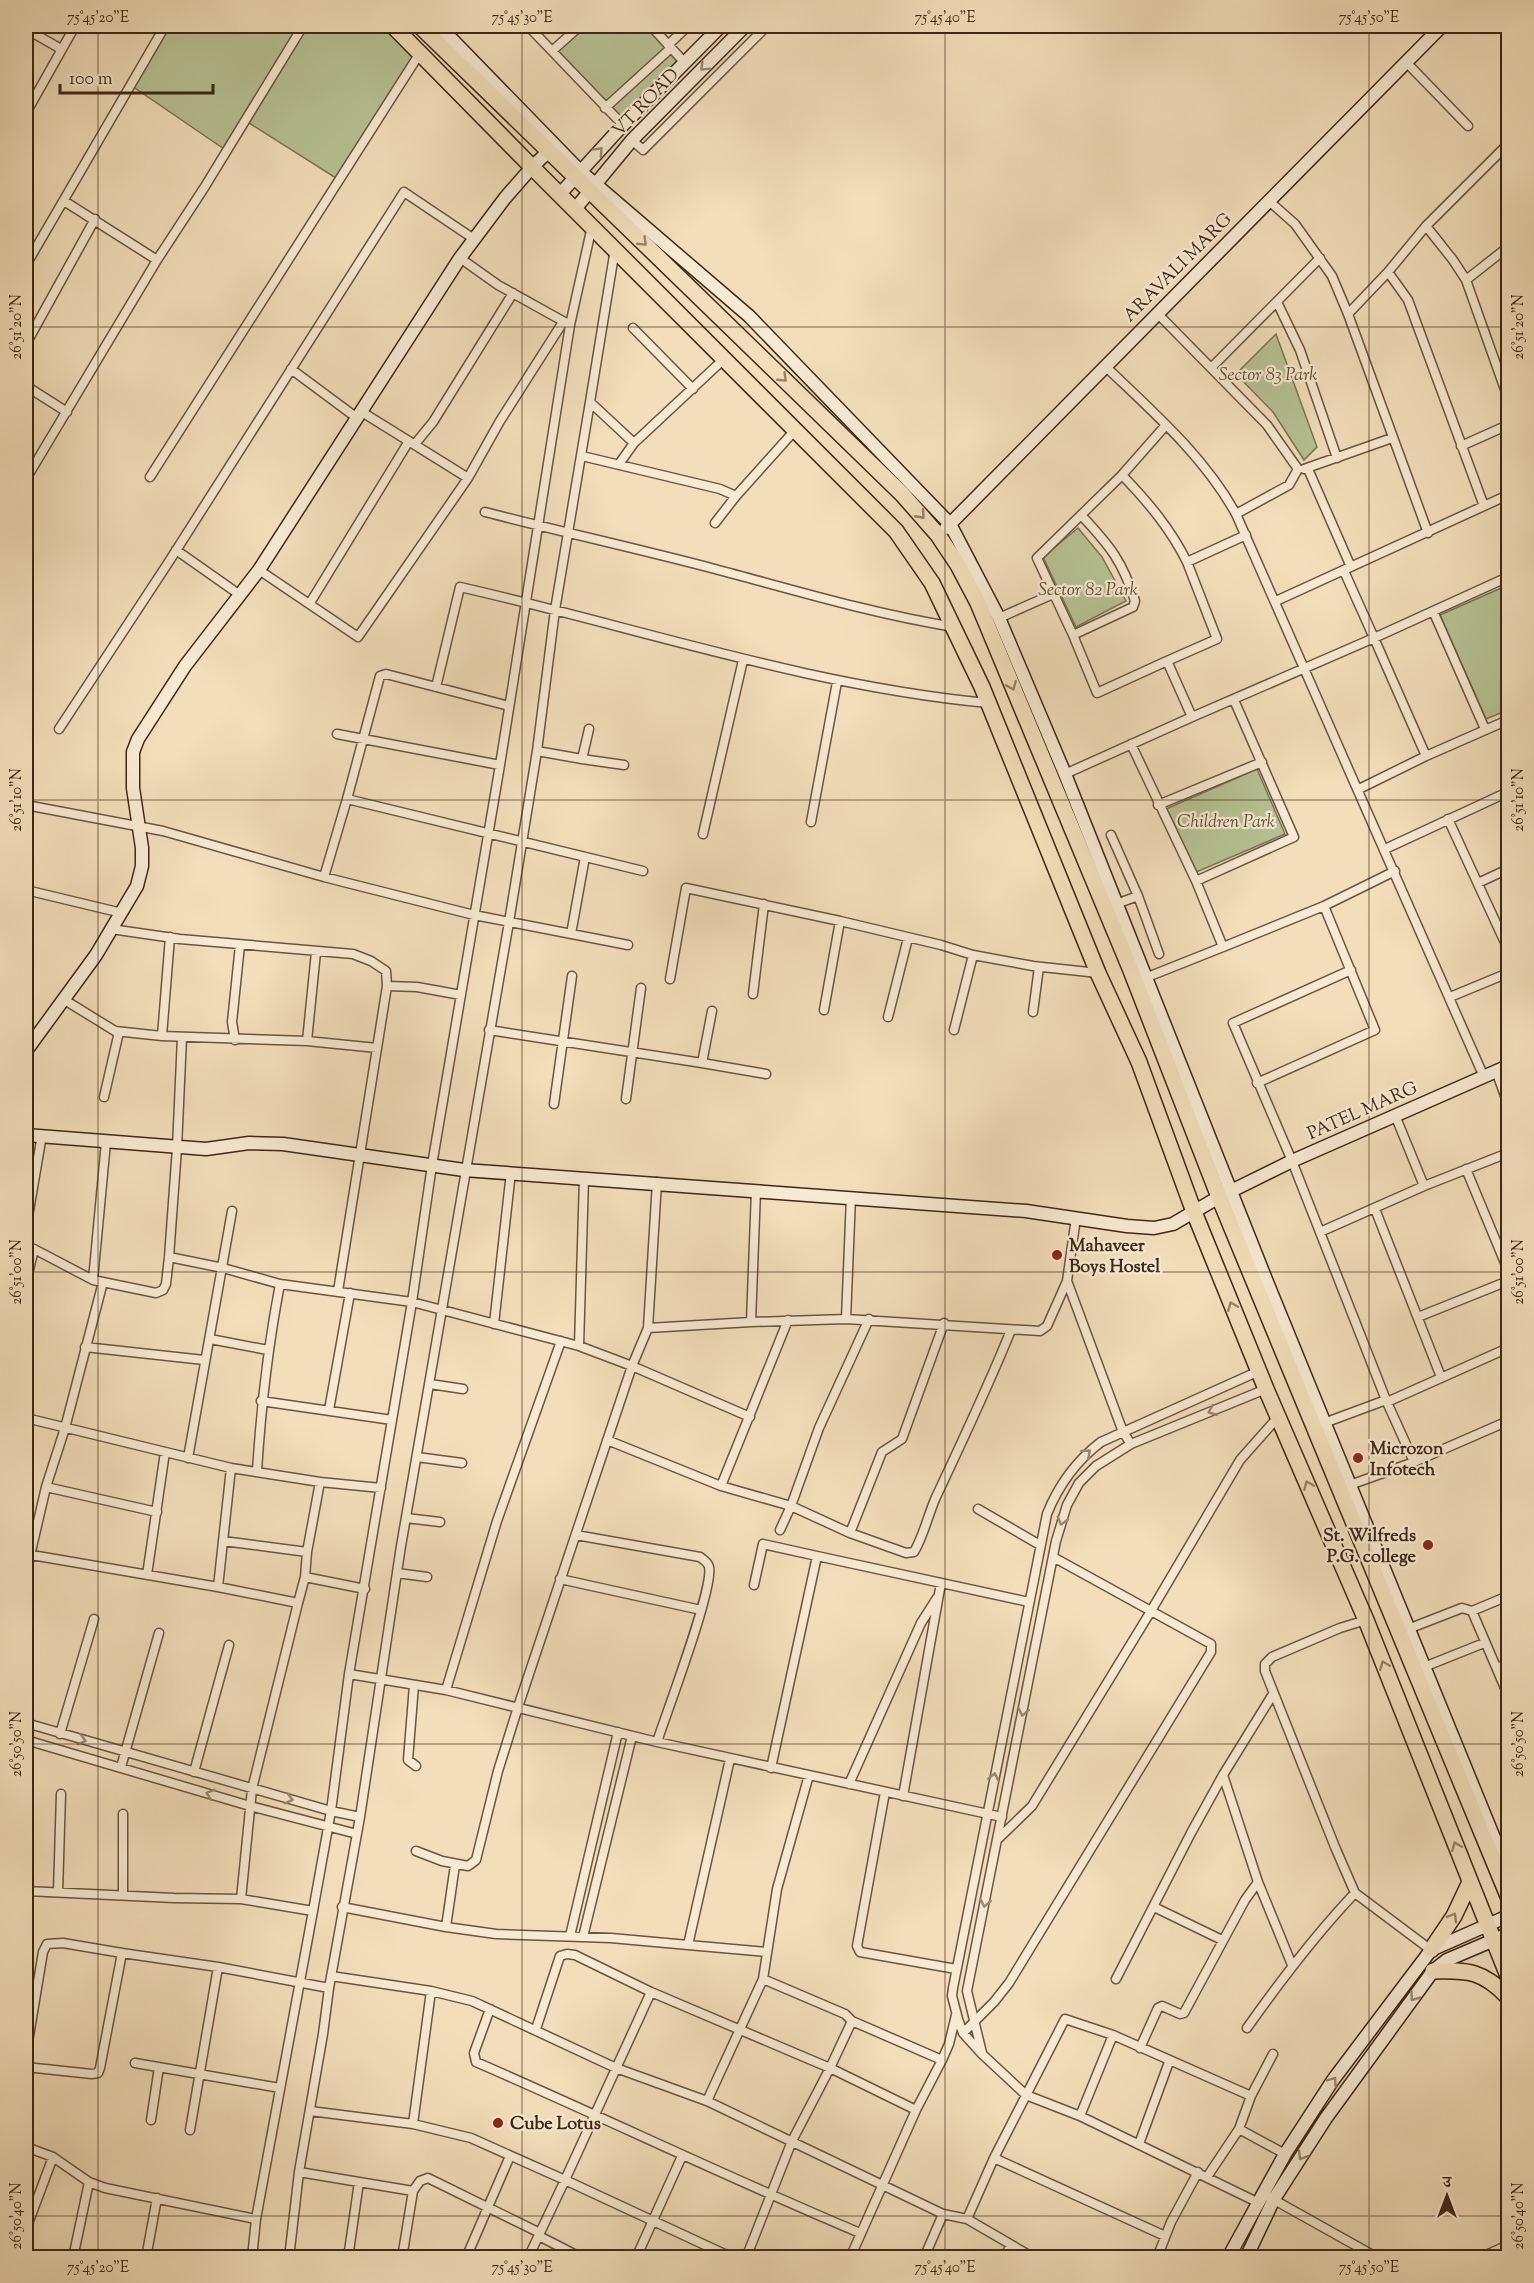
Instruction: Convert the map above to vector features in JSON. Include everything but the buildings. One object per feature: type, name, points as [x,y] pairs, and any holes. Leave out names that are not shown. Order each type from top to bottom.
[{"type":"highway","points":[[393,26],[896,531],[932,583],[955,627],[988,703],[1098,973],[1139,1062],[1194,1212],[1266,1389],[1366,1620],[1470,1882],[1497,1933],[1509,1976]]},
{"type":"highway","points":[[420,26],[550,150],[593,187],[902,494],[938,535],[958,565],[978,603],[1226,1194],[1509,1896]]},
{"type":"highway","points":[[1431,1950],[1454,1916],[1470,1882]]},
{"type":"highway","points":[[1433,1971],[1459,1970],[1480,1975],[1495,1983],[1509,1997]]},
{"type":"street","points":[[26,113],[75,26]]},
{"type":"street","points":[[26,266],[165,26]]},
{"type":"street","points":[[26,478],[157,260],[210,179],[303,26]]},
{"type":"street","points":[[439,26],[577,174]]},
{"type":"street","points":[[528,26],[623,126]]},
{"type":"street","points":[[552,51],[580,26]]},
{"type":"street","points":[[651,26],[685,63]]},
{"type":"street","points":[[605,108],[688,26]]},
{"type":"street","name":"VT ROAD","points":[[560,194],[721,26]]},
{"type":"street","name":"VT ROAD","points":[[575,209],[632,140],[745,26]]},
{"type":"street","points":[[632,140],[643,150],[767,26]]},
{"type":"street","name":"ARAVALI MARG","points":[[938,535],[1442,26]]},
{"type":"street","points":[[26,29],[61,50]]},
{"type":"street","points":[[150,477],[421,52]]},
{"type":"street","points":[[1406,62],[1468,126]]},
{"type":"street","points":[[1348,314],[1388,272],[1426,226],[1509,144]]},
{"type":"street","points":[[26,1051],[96,955],[122,913],[139,878],[142,848],[133,788],[133,752],[136,744],[185,666],[259,570],[460,258],[532,167],[550,150]]},
{"type":"street","points":[[593,187],[748,316],[950,524],[999,618],[1065,774],[1205,1129],[1226,1194],[1324,1423],[1345,1486],[1408,1629],[1509,1872]]},
{"type":"street","points":[[59,729],[404,192],[474,239]]},
{"type":"street","points":[[64,201],[157,260]]},
{"type":"street","points":[[1269,201],[1295,224],[1332,276],[1428,533]]},
{"type":"street","points":[[26,344],[95,219]]},
{"type":"street","points":[[252,2258],[256,2218],[331,1811],[349,1674],[539,526],[567,324],[592,226]]},
{"type":"street","points":[[1426,226],[1466,280],[1509,398]]},
{"type":"street","points":[[1466,280],[1509,247]]},
{"type":"street","points":[[289,2258],[299,2172],[328,1988],[360,1817],[406,1518],[464,1170],[509,922],[537,751],[555,610],[615,249]]},
{"type":"street","points":[[460,258],[513,293],[567,324]]},
{"type":"street","points":[[1211,368],[1320,258]]},
{"type":"street","points":[[1388,272],[1408,300],[1484,507]]},
{"type":"street","points":[[310,603],[412,442],[433,423],[513,293]]},
{"type":"street","points":[[1277,302],[1300,350],[1337,458]]},
{"type":"street","points":[[1157,313],[1267,425],[1298,469]]},
{"type":"street","points":[[259,570],[358,637],[468,478],[500,421],[567,324]]},
{"type":"street","points":[[633,328],[693,389]]},
{"type":"street","points":[[619,465],[634,443],[725,358]]},
{"type":"street","points":[[1105,366],[1202,463],[1236,514],[1484,1077]]},
{"type":"street","points":[[291,369],[360,415],[412,442],[468,478]]},
{"type":"street","points":[[26,386],[67,412]]},
{"type":"street","points":[[590,402],[634,443]]},
{"type":"street","points":[[1122,475],[1163,520],[1176,538],[1216,639],[1097,693],[1037,558],[1122,475],[1166,425]]},
{"type":"street","points":[[1461,446],[1509,425]]},
{"type":"street","points":[[715,523],[796,429]]},
{"type":"street","points":[[1298,469],[1308,469],[1392,438]]},
{"type":"street","points":[[582,456],[720,489],[736,496]]},
{"type":"street","points":[[1236,514],[1289,485],[1298,469]]},
{"type":"street","points":[[1308,469],[1374,638],[1426,756]]},
{"type":"street","points":[[1276,601],[1509,495]]},
{"type":"street","points":[[485,512],[568,534],[659,554],[881,612],[955,627]]},
{"type":"street","points":[[1073,635],[1133,607],[1136,601],[1119,559],[1110,545],[1082,516]]},
{"type":"street","points":[[1187,562],[1246,535]]},
{"type":"street","points":[[176,550],[240,595]]},
{"type":"street","points":[[1065,774],[1509,577]]},
{"type":"street","points":[[436,687],[460,587],[837,682],[988,703]]},
{"type":"street","points":[[999,618],[1053,594]]},
{"type":"street","points":[[1433,611],[1485,729]]},
{"type":"street","points":[[703,834],[743,660]]},
{"type":"street","points":[[1167,661],[1192,717]]},
{"type":"street","points":[[324,877],[380,676],[386,674],[509,706]]},
{"type":"street","points":[[811,822],[837,682]]},
{"type":"street","points":[[1196,881],[1294,837],[1234,700]]},
{"type":"street","points":[[1359,789],[1426,756],[1509,720]]},
{"type":"street","points":[[582,759],[589,729]]},
{"type":"street","points":[[337,734],[500,765]]},
{"type":"street","points":[[1131,744],[1196,881],[1223,947]]},
{"type":"street","points":[[537,751],[624,765]]},
{"type":"street","points":[[1158,804],[1262,762]]},
{"type":"street","points":[[1385,849],[1509,792]]},
{"type":"street","points":[[346,799],[643,871]]},
{"type":"street","points":[[26,805],[163,831],[324,877],[474,915],[628,945]]},
{"type":"street","points":[[1448,819],[1509,949]]},
{"type":"street","points":[[1111,835],[1138,896],[1159,954]]},
{"type":"street","points":[[571,934],[585,857]]},
{"type":"street","points":[[1478,883],[1509,869]]},
{"type":"street","points":[[1145,978],[1324,906],[1395,872]]},
{"type":"street","points":[[670,979],[686,888],[840,921],[973,955],[1039,967],[1098,973]]},
{"type":"street","points":[[26,890],[122,913]]},
{"type":"street","points":[[1116,904],[1138,896]]},
{"type":"street","points":[[753,994],[764,904]]},
{"type":"street","points":[[1257,1083],[1375,1030],[1324,906]]},
{"type":"street","points":[[824,1010],[840,921]]},
{"type":"street","points":[[111,929],[240,945],[353,954],[386,971],[387,986],[338,1291]]},
{"type":"street","points":[[162,1036],[170,937]]},
{"type":"street","points":[[888,1017],[908,938]]},
{"type":"street","points":[[235,1040],[232,1022],[240,945]]},
{"type":"street","points":[[307,1041],[316,952]]},
{"type":"street","points":[[954,1030],[973,955]]},
{"type":"street","points":[[1033,1012],[1039,967]]},
{"type":"street","points":[[1351,970],[1233,1023],[1292,1161],[1386,1401],[1414,1462]]},
{"type":"street","points":[[1450,997],[1509,973]]},
{"type":"street","points":[[554,1104],[572,976]]},
{"type":"street","points":[[387,986],[417,987],[461,995]]},
{"type":"street","points":[[626,1099],[641,988]]},
{"type":"street","points":[[63,999],[119,1032],[235,1040],[307,1041],[377,1048]]},
{"type":"street","points":[[702,1063],[712,1011]]},
{"type":"street","points":[[489,1030],[766,1074]]},
{"type":"street","points":[[104,1097],[119,1032]]},
{"type":"street","points":[[26,1282],[30,1248],[93,1280],[156,1293],[166,1284],[177,1148],[182,1037]]},
{"type":"street","name":"PATEL MARG","points":[[26,1135],[206,1149],[249,1143],[283,1143],[464,1170],[657,1182],[1026,1211],[1155,1228],[1173,1224],[1292,1161],[1509,1066]]},
{"type":"street","points":[[1496,1071],[1509,1104]]},
{"type":"street","points":[[1395,1115],[1424,1186]]},
{"type":"street","points":[[26,1228],[42,1135]]},
{"type":"street","points":[[93,1280],[106,1142]]},
{"type":"street","points":[[1320,1232],[1424,1186],[1509,1153]]},
{"type":"street","points":[[1466,1169],[1509,1270]]},
{"type":"street","points":[[495,1324],[511,1172]]},
{"type":"street","points":[[579,1346],[584,1178]]},
{"type":"street","points":[[416,1851],[455,1865],[468,1866],[476,1860],[498,1771],[518,1707],[632,1366],[648,1329],[657,1182]]},
{"type":"street","points":[[751,1322],[756,1190]]},
{"type":"street","points":[[846,1319],[851,1197]]},
{"type":"street","points":[[1375,1209],[1441,1377]]},
{"type":"street","points":[[188,1458],[232,1210]]},
{"type":"street","points":[[648,1329],[788,1320],[868,1319],[1040,1331],[1044,1329],[1067,1281],[1076,1218]]},
{"type":"street","points":[[169,1257],[280,1284],[412,1302],[561,1341],[632,1366],[750,1417]]},
{"type":"street","points":[[1067,1281],[1123,1432],[1131,1444]]},
{"type":"street","points":[[1418,1317],[1509,1281]]},
{"type":"street","points":[[26,1574],[28,1554],[65,1428],[103,1282]]},
{"type":"street","points":[[257,1471],[261,1401],[280,1284]]},
{"type":"street","points":[[329,1410],[350,1293]]},
{"type":"street","points":[[780,1530],[819,1428],[868,1319]]},
{"type":"street","points":[[721,1486],[788,1320]]},
{"type":"street","points":[[850,1533],[882,1452],[902,1439],[944,1323]]},
{"type":"street","points":[[607,1440],[721,1486],[791,1506],[850,1533],[906,1553],[914,1552],[933,1505],[989,1385],[1011,1330]]},
{"type":"street","points":[[210,1338],[268,1350]]},
{"type":"street","points":[[446,1690],[497,1521],[561,1341]]},
{"type":"street","points":[[85,1347],[204,1360]]},
{"type":"street","points":[[1324,1423],[1386,1401],[1509,1348]]},
{"type":"street","points":[[1259,1371],[1101,1442],[1082,1456],[1056,1491],[1047,1514],[1040,1545],[952,1996],[963,2033],[1026,2095],[1080,2116],[1207,2177],[1266,2199],[1378,2258]]},
{"type":"street","points":[[430,1384],[463,1389]]},
{"type":"street","points":[[982,2054],[981,2042],[973,2022],[967,1991],[1053,1557],[1067,1505],[1079,1483],[1096,1466],[1131,1444],[1266,1389]]},
{"type":"street","points":[[261,1401],[392,1420]]},
{"type":"street","points":[[998,1839],[1032,1806],[1240,1460],[1279,1416]]},
{"type":"street","points":[[26,1418],[231,1468],[320,1482],[381,1488]]},
{"type":"street","points":[[1345,1486],[1414,1462],[1509,1421]]},
{"type":"street","points":[[147,1575],[165,1452]]},
{"type":"street","points":[[417,1457],[462,1463]]},
{"type":"street","points":[[218,1587],[231,1468]]},
{"type":"street","points":[[241,1899],[252,1789],[305,1576],[307,1552],[320,1482]]},
{"type":"street","points":[[46,1487],[158,1512]]},
{"type":"street","points":[[978,1509],[1040,1545]]},
{"type":"street","points":[[406,1518],[440,1522]]},
{"type":"street","points":[[576,1534],[700,1557],[706,1561],[709,1576],[701,1610],[657,1742]]},
{"type":"street","points":[[223,1541],[307,1552]]},
{"type":"street","points":[[754,1585],[763,1544],[1029,1602]]},
{"type":"street","points":[[28,1554],[298,1603]]},
{"type":"street","points":[[771,1768],[817,1556]]},
{"type":"street","points":[[963,2033],[1009,1983],[1211,1652],[1211,1644],[1053,1557]]},
{"type":"street","points":[[397,1573],[427,1577]]},
{"type":"street","points":[[305,1576],[364,1589]]},
{"type":"street","points":[[560,1579],[701,1610]]},
{"type":"street","points":[[903,1796],[940,1583]]},
{"type":"street","points":[[1408,1629],[1462,1608],[1472,1611],[1509,1596]]},
{"type":"street","points":[[849,1784],[921,1623],[938,1597]]},
{"type":"street","points":[[1472,1611],[1509,1695]]},
{"type":"street","points":[[60,1734],[94,1618]]},
{"type":"street","points":[[1366,1620],[1340,1628],[1272,1657],[1265,1664],[1273,1694],[1355,1893],[1431,1950]]},
{"type":"street","points":[[121,1767],[159,1633]]},
{"type":"street","points":[[1424,1667],[1485,1643]]},
{"type":"street","points":[[194,1772],[229,1645]]},
{"type":"street","points":[[1498,1668],[1509,1664]]},
{"type":"street","points":[[349,1674],[446,1690],[730,1759],[1002,1817]]},
{"type":"street","points":[[414,1685],[408,1761],[416,1766]]},
{"type":"street","points":[[1116,1979],[1191,1833],[1223,1775],[1273,1694]]},
{"type":"street","points":[[26,1723],[252,1789],[360,1817]]},
{"type":"street","points":[[570,1936],[618,1732]]},
{"type":"street","points":[[583,1937],[632,1736]]},
{"type":"street","points":[[26,1740],[250,1806],[357,1834]]},
{"type":"street","points":[[688,1945],[730,1759]]},
{"type":"street","points":[[707,2101],[763,1979],[777,1889],[809,1775]]},
{"type":"street","points":[[1223,1775],[1258,1882],[1292,1965]]},
{"type":"street","points":[[606,1782],[620,1785]]},
{"type":"street","points":[[885,1792],[857,1946],[860,1952],[956,1970]]},
{"type":"street","points":[[58,1892],[61,1794]]},
{"type":"street","points":[[123,1814],[123,1896]]},
{"type":"street","points":[[446,1928],[455,1865]]},
{"type":"street","points":[[1140,2048],[1158,2008],[1162,2006],[1180,2014],[1184,2013],[1222,1940],[1258,1882]]},
{"type":"street","points":[[26,1891],[241,1899],[313,1911]]},
{"type":"street","points":[[1247,2028],[1292,1965],[1325,1924],[1355,1893]]},
{"type":"street","points":[[342,1906],[446,1928],[496,1934],[570,1936],[766,1952]]},
{"type":"street","points":[[1154,1907],[1222,1940]]},
{"type":"street","points":[[1228,2258],[1266,2199],[1433,1971],[1447,1960],[1497,1933],[1509,1916]]},
{"type":"street","points":[[1246,2258],[1266,2199],[1286,2154],[1333,2080],[1431,1950],[1497,1933]]},
{"type":"street","points":[[26,2054],[43,1952],[47,1944],[63,1943],[218,1967],[328,1988]]},
{"type":"street","points":[[26,2067],[98,2073],[122,1953]]},
{"type":"street","points":[[536,2029],[560,1956],[575,1955],[651,1992],[830,2068],[916,2110]]},
{"type":"street","points":[[190,2130],[218,1967]]},
{"type":"street","points":[[331,1976],[431,1991],[472,2001],[616,2068],[707,2101],[943,2214],[967,2219],[1035,2258]]},
{"type":"street","points":[[763,1979],[845,2014],[852,2021],[942,2060]]},
{"type":"street","points":[[413,2124],[431,1991]]},
{"type":"street","points":[[528,2258],[651,1992]]},
{"type":"street","points":[[490,2009],[474,2053],[476,2062],[861,2234]]},
{"type":"street","points":[[850,2258],[916,2110],[949,2044],[956,2012]]},
{"type":"street","points":[[967,2219],[994,2158],[1065,2019],[1113,2035],[1169,2062],[1251,2096]]},
{"type":"street","points":[[746,2258],[792,2141],[852,2021]]},
{"type":"street","points":[[1080,2116],[1113,2035]]},
{"type":"street","points":[[1207,2177],[1239,2129],[1251,2096],[1273,2054]]},
{"type":"street","points":[[1139,2144],[1169,2062]]},
{"type":"street","points":[[135,2063],[280,2088]]},
{"type":"street","points":[[151,2120],[159,2067]]},
{"type":"street","points":[[310,2111],[413,2124],[471,2138],[733,2258]]},
{"type":"street","points":[[1239,2129],[1286,2154]]},
{"type":"street","points":[[26,2147],[53,2157],[89,2182],[105,2188],[256,2218]]},
{"type":"street","points":[[466,2258],[510,2156]]},
{"type":"street","points":[[636,2258],[682,2156]]},
{"type":"street","points":[[26,2229],[53,2157]]},
{"type":"street","points":[[994,2158],[1166,2236]]},
{"type":"street","points":[[299,2172],[413,2191]]},
{"type":"street","points":[[1157,2258],[1198,2172]]},
{"type":"street","points":[[402,2258],[413,2191],[420,2181],[428,2178],[582,2258]]},
{"type":"street","points":[[73,2258],[89,2182]]},
{"type":"street","points":[[348,2258],[359,2182]]},
{"type":"street","points":[[146,2258],[157,2198]]},
{"type":"street","points":[[924,2258],[943,2214]]},
{"type":"street","points":[[1004,2258],[1011,2245]]},
{"type":"street","points":[[1480,2258],[1509,2245]]},
{"type":"green space","points":[[165,26],[393,26],[421,52],[339,180],[246,121],[227,151],[132,86]]},
{"type":"green space","points":[[580,26],[651,26],[685,63],[623,125],[552,51]]},
{"type":"green space","name":"Sector 83 Park","points":[[1276,334],[1317,447],[1304,460],[1273,412],[1236,374]]},
{"type":"green space","name":"Sector 82 Park","points":[[1078,528],[1102,557],[1126,601],[1076,627],[1043,557]]},
{"type":"green space","points":[[1508,585],[1508,643],[1502,646],[1508,662],[1508,710],[1486,719],[1440,615]]},
{"type":"green space","name":"Children Park","points":[[1257,769],[1285,834],[1194,873],[1166,809]]},
{"type":"place","name":"Mahaveer Boys Hostel","points":[[1057,1255]]},
{"type":"place","name":"Microzon Infotech","points":[[1358,1458]]},
{"type":"place","name":"St. Wilfreds P.G. college","points":[[1428,1545]]},
{"type":"place","name":"Cube Lotus","points":[[498,2123]]}]
